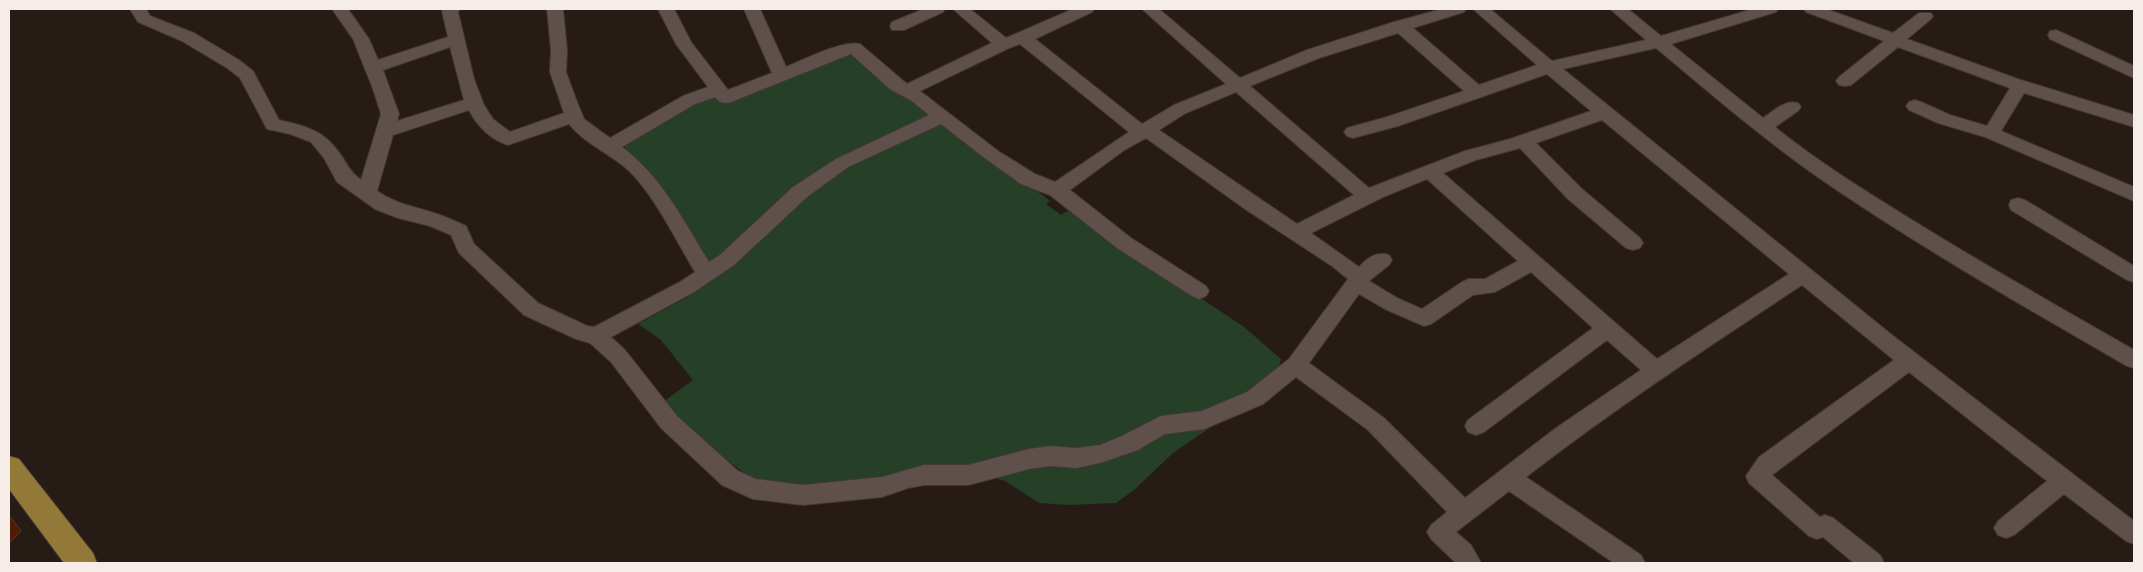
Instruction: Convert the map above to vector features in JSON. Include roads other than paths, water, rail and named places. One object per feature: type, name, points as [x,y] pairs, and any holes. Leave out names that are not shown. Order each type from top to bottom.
[{"type":"main road","points":[[9,468],[82,563]]},
{"type":"street","points":[[138,9],[144,18],[188,38],[247,74],[273,125],[294,129],[317,138],[331,154],[344,178],[382,204],[405,213],[435,220],[459,231],[466,248],[531,310],[582,333],[596,336],[618,356],[669,422],[730,478],[753,488],[803,495],[882,487],[908,478],[924,475],[952,474],[968,476],[1029,459],[1051,456],[1076,458],[1100,454],[1130,444],[1160,426],[1204,420],[1255,398],[1296,365],[1358,281],[1370,268],[1382,260]]},
{"type":"street","points":[[340,9],[362,39],[390,114],[367,193]]},
{"type":"street","points":[[452,9],[450,11],[465,74],[474,102],[482,118],[508,139],[574,116]]},
{"type":"street","points":[[555,9],[559,50],[558,72],[576,122],[634,165],[650,183],[706,273]]},
{"type":"street","points":[[666,9],[671,24],[683,43],[725,98],[852,47],[896,85],[908,90],[984,149],[1028,179],[1057,190],[1124,243],[1199,291]]},
{"type":"street","points":[[898,26],[937,9]]},
{"type":"street","points":[[961,9],[1003,44]]},
{"type":"street","points":[[908,90],[1003,44],[1023,38],[1086,9]]},
{"type":"street","points":[[1150,9],[1367,196]]},
{"type":"street","points":[[1057,190],[1117,147],[1180,109],[1313,54],[1458,9]]},
{"type":"street","points":[[1481,9],[1604,113],[1803,275],[1909,360],[2134,534]]},
{"type":"street","points":[[1618,9],[1788,146],[1880,209],[2015,292],[2134,360]]},
{"type":"street","points":[[1353,132],[1392,122],[1549,67],[1659,42],[1770,9]]},
{"type":"street","points":[[1812,9],[1898,40],[1975,71],[2076,105],[2134,121]]},
{"type":"street","points":[[758,10],[781,75]]},
{"type":"street","points":[[1845,81],[1898,40],[1925,16]]},
{"type":"street","points":[[1400,26],[1476,91]]},
{"type":"street","points":[[2056,35],[2134,73]]},
{"type":"street","points":[[1023,38],[1143,131],[1297,232],[1327,255],[1339,261],[1358,281],[1392,304],[1424,318],[1468,287],[1488,287],[1532,262]]},
{"type":"street","points":[[374,68],[457,39]]},
{"type":"street","points":[[1991,134],[2020,86]]},
{"type":"street","points":[[608,147],[688,100],[719,89]]},
{"type":"street","points":[[386,131],[474,102]]},
{"type":"street","points":[[1915,106],[1944,119],[1991,134],[2134,194]]},
{"type":"street","points":[[1762,126],[1792,107]]},
{"type":"street","points":[[1297,232],[1367,196],[1470,155],[1523,141],[1604,113]]},
{"type":"street","points":[[596,336],[648,306],[687,287],[726,260],[800,192],[842,163],[920,128],[940,116]]},
{"type":"street","points":[[1523,141],[1575,194],[1633,243]]},
{"type":"street","points":[[1429,171],[1656,371]]},
{"type":"street","points":[[2018,205],[2134,275]]},
{"type":"street","points":[[1470,563],[1463,553],[1439,532],[1564,435],[1656,371],[1803,275]]},
{"type":"street","points":[[1476,426],[1608,328]]},
{"type":"street","points":[[1872,563],[1825,525],[1817,529],[1757,476],[1766,464],[1909,360]]},
{"type":"street","points":[[1296,365],[1376,424],[1464,513]]},
{"type":"street","points":[[1509,478],[1633,563]]},
{"type":"street","points":[[2006,528],[2064,481]]}]
